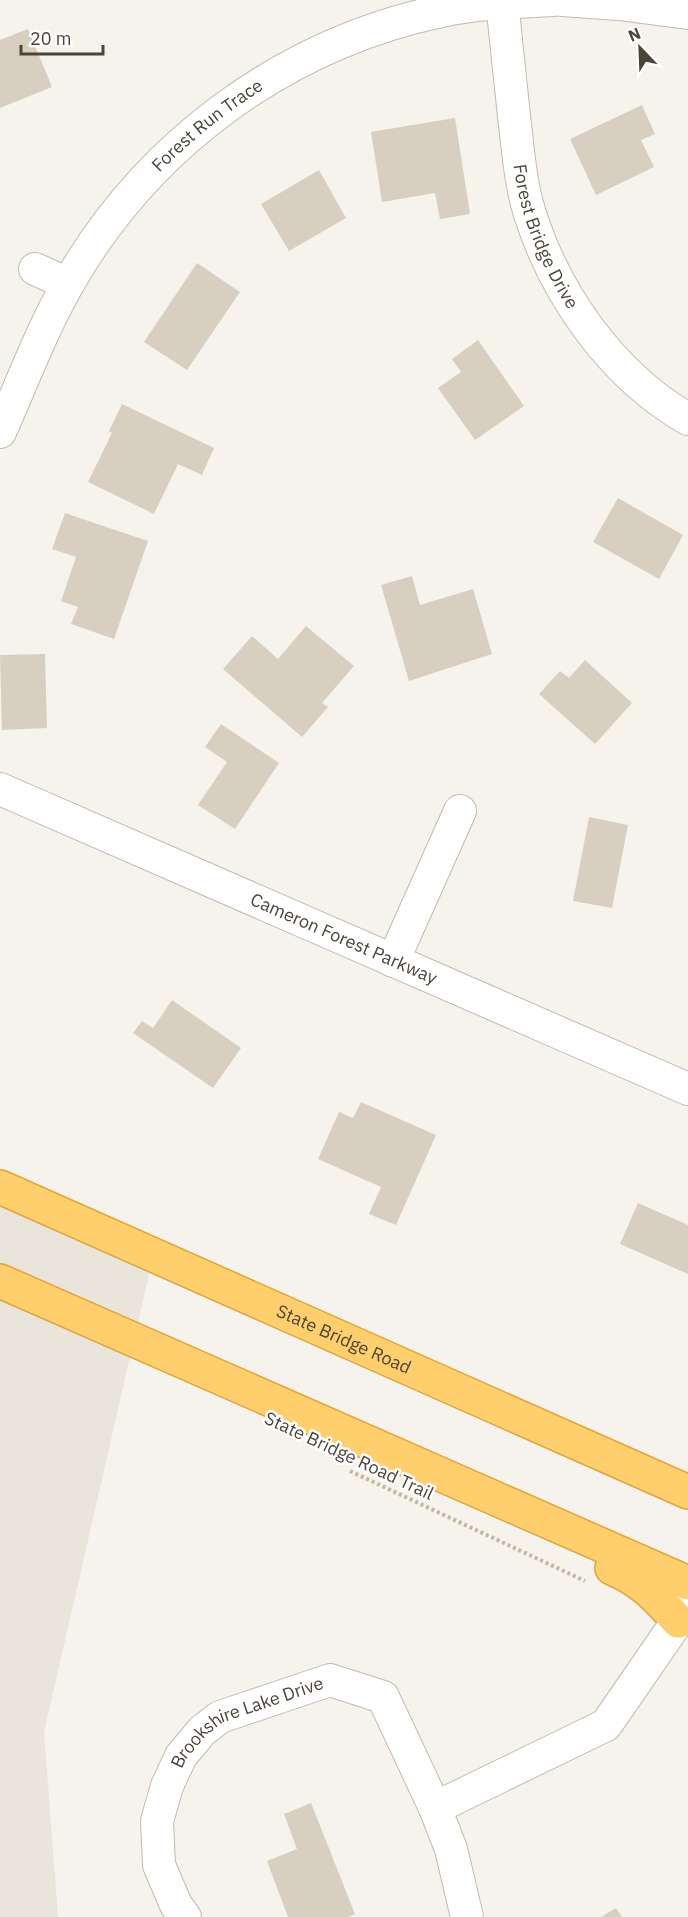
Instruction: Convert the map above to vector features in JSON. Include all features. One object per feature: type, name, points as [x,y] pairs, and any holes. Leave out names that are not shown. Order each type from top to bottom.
[{"type":"highway","name":"State Bridge Road","points":[[0,1187],[688,1492]]},
{"type":"highway","points":[[0,1281],[688,1583]]},
{"type":"highway","points":[[449,1478],[452,1495],[471,1509],[631,1576],[657,1597],[683,1613]]},
{"type":"street","name":"Forest Run Trace","points":[[0,432],[42,334],[68,284],[106,226],[149,174],[198,127],[254,87],[313,54],[376,29],[441,11],[502,2],[553,0]]},
{"type":"street","points":[[562,0],[619,3],[688,13]]},
{"type":"street","name":"Forest Bridge Drive","points":[[502,2],[519,160],[530,214],[558,282],[599,343],[638,382],[688,419]]},
{"type":"street","points":[[35,269],[68,284]]},
{"type":"street","name":"Cameron Forest Parkway","points":[[0,789],[688,1089]]},
{"type":"street","points":[[393,961],[460,811]]},
{"type":"street","points":[[435,1808],[606,1725],[683,1613]]},
{"type":"street","name":"Brookshire Lake Drive","points":[[186,1917],[176,1905],[159,1865],[157,1821],[167,1786],[181,1756],[202,1731],[220,1717],[330,1680],[383,1697],[435,1808],[451,1849],[467,1917]]},
{"type":"path","name":"State Bridge Road Trail","points":[[350,1471],[587,1582]]},
{"type":"shaded area","points":[[0,1205],[150,1270],[44,1732],[58,1917],[0,1917]]},
{"type":"building","points":[[28,29],[52,87],[0,108],[0,40]]},
{"type":"building","points":[[642,105],[655,134],[641,140],[654,167],[596,195],[570,139]]},
{"type":"building","points":[[455,118],[470,214],[440,219],[435,193],[382,202],[371,132]]},
{"type":"building","points":[[319,170],[346,218],[289,251],[261,204]]},
{"type":"building","points":[[197,263],[240,292],[187,370],[144,342]]},
{"type":"building","points":[[478,340],[524,406],[475,440],[438,388],[461,372],[452,359]]},
{"type":"building","points":[[122,404],[214,448],[202,475],[178,464],[154,514],[88,482],[112,433],[109,431]]},
{"type":"building","points":[[618,498],[683,535],[659,579],[593,542]]},
{"type":"building","points":[[65,513],[148,541],[114,639],[71,624],[78,607],[61,601],[76,557],[52,549]]},
{"type":"building","points":[[412,576],[420,605],[473,589],[492,654],[409,681],[381,585]]},
{"type":"building","points":[[306,626],[354,666],[322,703],[328,707],[302,737],[223,669],[252,636],[278,659]]},
{"type":"building","points":[[45,654],[47,728],[2,730],[0,655]]},
{"type":"building","points":[[585,660],[632,703],[595,744],[539,694],[560,671],[569,678]]},
{"type":"building","points":[[221,724],[279,763],[235,829],[198,805],[227,762],[205,747]]},
{"type":"building","points":[[589,817],[628,825],[612,908],[573,901]]},
{"type":"building","points":[[172,1000],[241,1048],[213,1088],[133,1033],[142,1021],[153,1028]]},
{"type":"building","points":[[361,1102],[436,1135],[396,1225],[369,1214],[381,1187],[318,1159],[339,1112],[353,1118]]},
{"type":"building","points":[[638,1203],[688,1225],[688,1274],[620,1244]]},
{"type":"building","points":[[311,1803],[355,1914],[348,1917],[288,1917],[267,1861],[297,1849],[284,1814]]},
{"type":"building","points":[[616,1908],[622,1917],[601,1917]]}]
